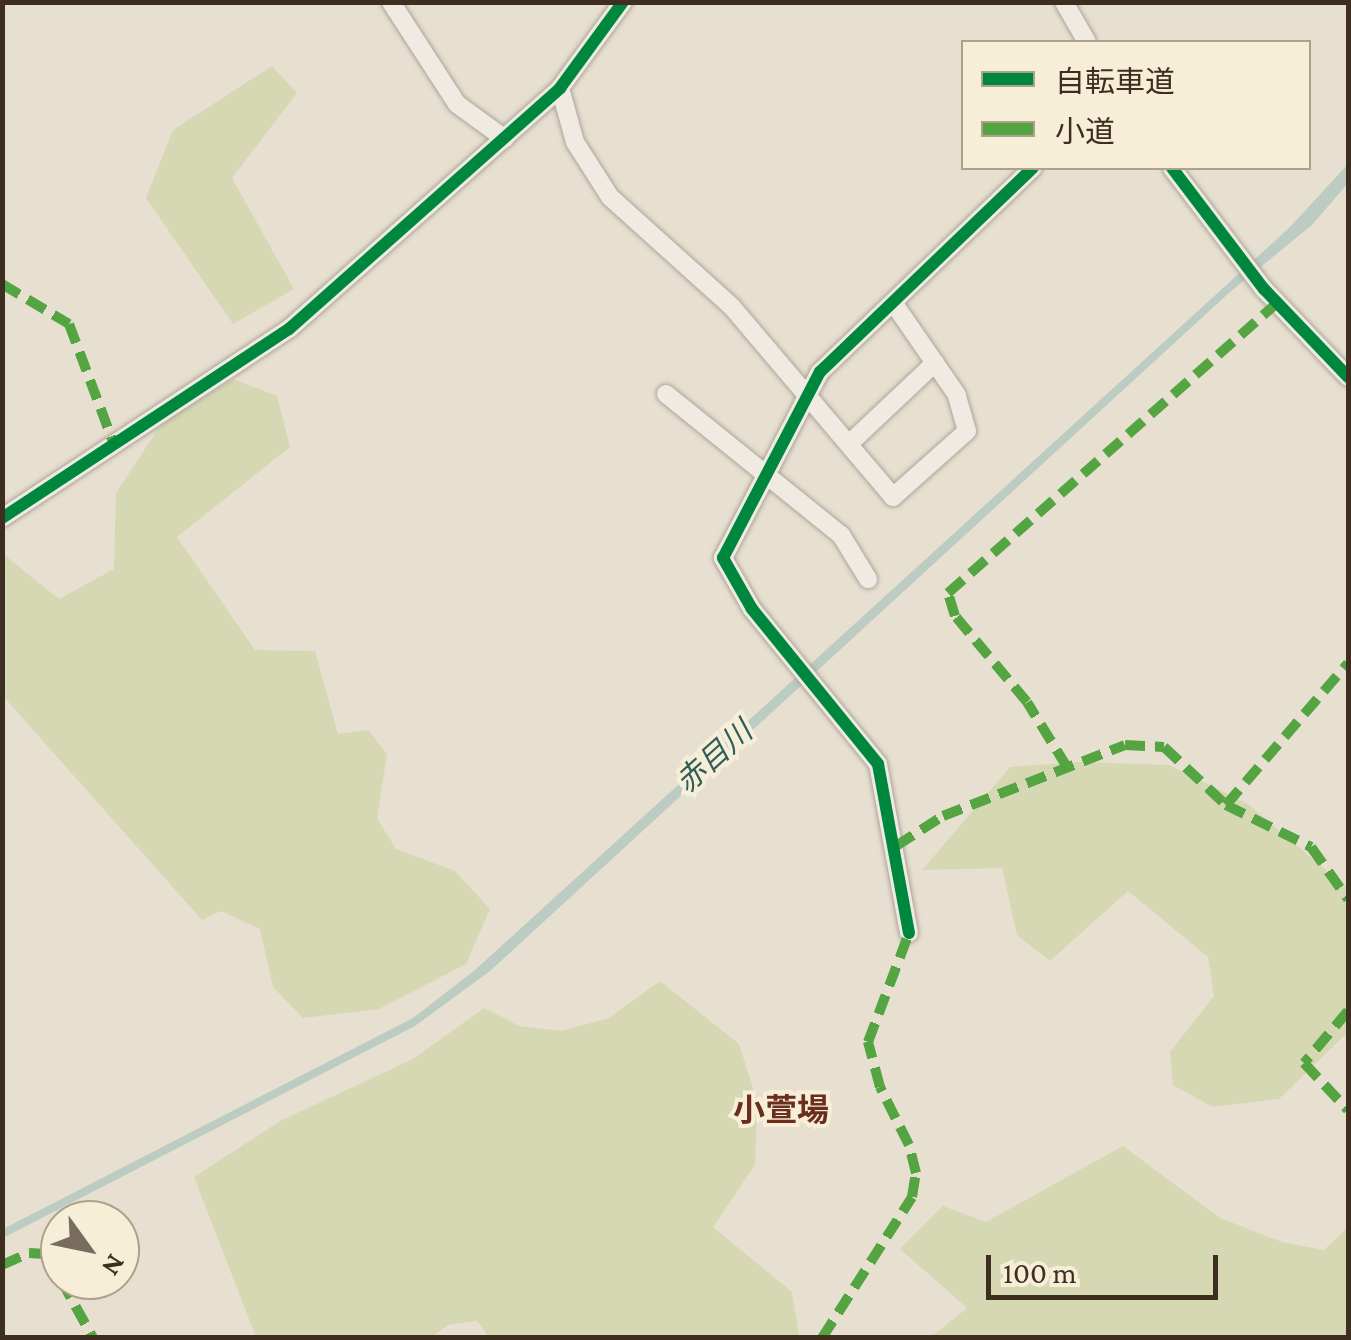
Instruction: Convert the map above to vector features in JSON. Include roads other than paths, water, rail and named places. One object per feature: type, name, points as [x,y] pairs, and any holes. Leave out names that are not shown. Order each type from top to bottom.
[{"type":"street","points":[[391,2],[456,104],[505,139]]},
{"type":"street","points":[[2,518],[290,329],[560,88],[623,2]]},
{"type":"street","points":[[1064,2],[1085,40]]},
{"type":"street","points":[[560,88],[575,142],[610,197],[732,307],[806,400],[850,443],[893,496],[967,432],[956,395],[895,305]]},
{"type":"street","points":[[909,933],[878,764],[820,688],[752,610],[723,558],[820,372],[895,305],[1032,170]]},
{"type":"street","points":[[1173,170],[1264,289],[1348,376]]},
{"type":"street","points":[[850,443],[935,363]]},
{"type":"street","points":[[666,394],[841,535],[868,579]]},
{"type":"water","name":"赤目川","points":[[1348,164],[1348,183],[1312,225],[1230,292],[490,971],[415,1026],[77,1200],[59,1200],[413,1018],[475,970],[1290,227]]},
{"type":"water","name":"赤目川","points":[[40,1210],[40,1219],[3,1238],[3,1229]]},
{"type":"district","name":"小萱場","points":[[781,1110]]}]
